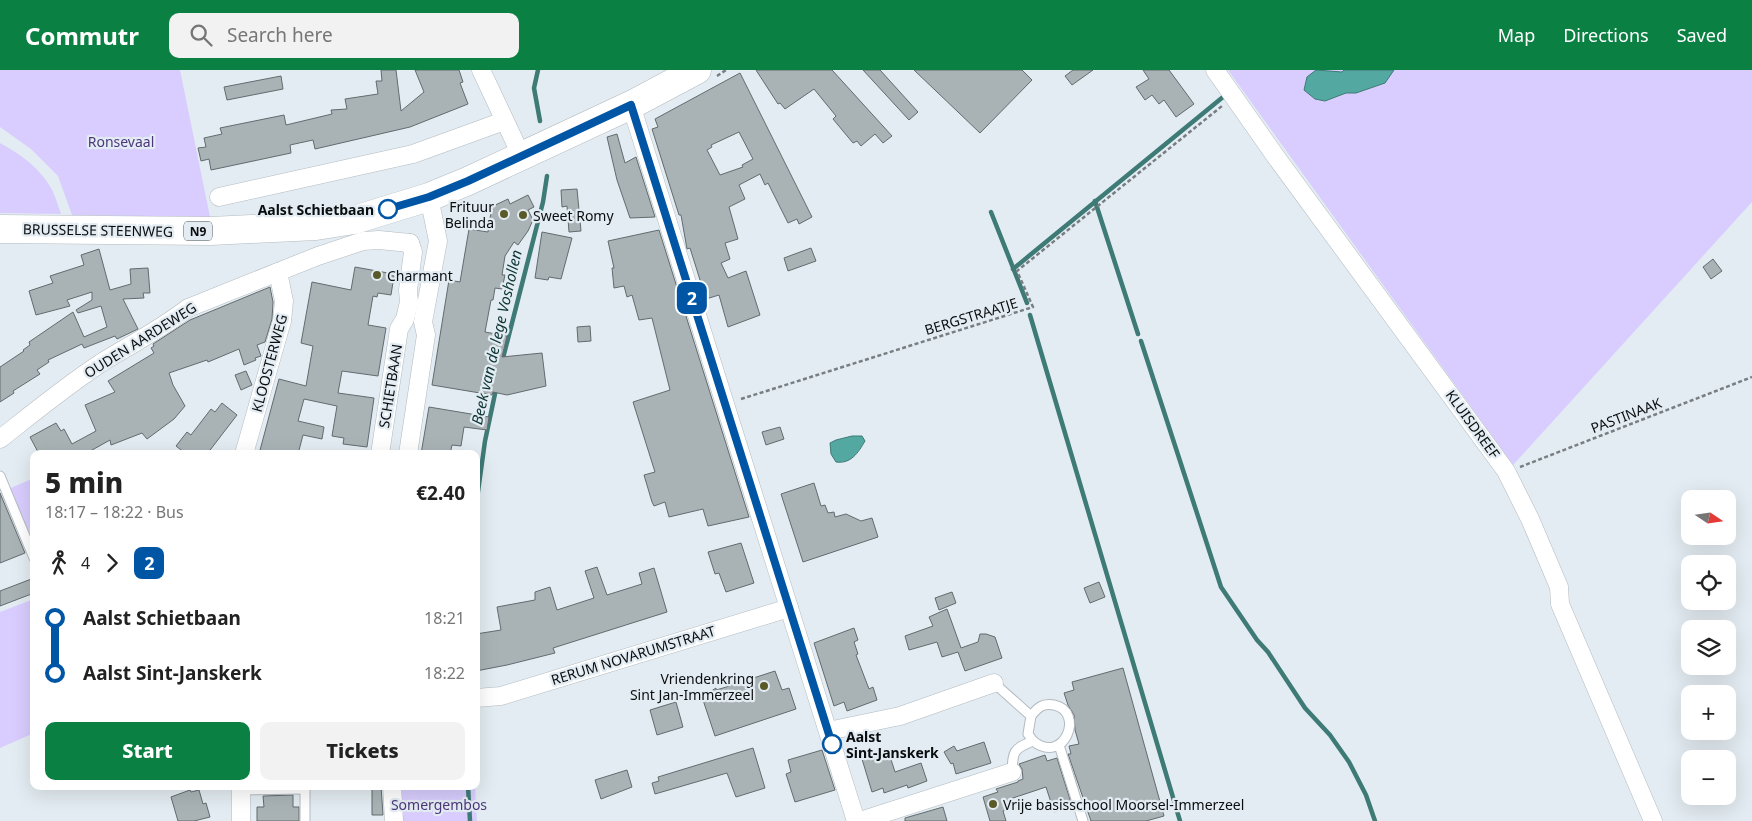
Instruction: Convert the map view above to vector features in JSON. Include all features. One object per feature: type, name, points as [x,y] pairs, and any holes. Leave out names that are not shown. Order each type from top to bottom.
[{"type":"main road","name":"BRUSSELSE STEENWEG","points":[[0,229],[211,231],[316,226],[354,220],[429,197],[468,181],[631,105],[697,70]]},
{"type":"street","points":[[481,70],[521,156]]},
{"type":"street","name":"KLUISDREEF","points":[[1215,70],[1276,157],[1506,471],[1556,578],[1559,587],[1560,604],[1653,821]]},
{"type":"street","points":[[631,105],[858,821],[1012,772]]},
{"type":"street","points":[[219,196],[413,154],[504,121]]},
{"type":"street","name":"SCHIETBAAN","points":[[409,450],[426,335],[424,322],[438,242],[429,197]]},
{"type":"street","points":[[410,243],[422,236],[435,224]]},
{"type":"street","points":[[316,226],[318,256]]},
{"type":"street","name":"OUDEN AARDEWEG","points":[[0,439],[58,393],[101,363],[175,318],[188,308],[318,256],[363,241],[379,240],[410,243]]},
{"type":"street","name":"SCHIETBAAN","points":[[381,450],[399,329],[405,319],[409,302],[408,290],[413,252],[410,243]]},
{"type":"street","name":"KLOOSTERWEG","points":[[245,450],[282,321],[284,301],[278,272]]},
{"type":"street","points":[[405,319],[424,322]]},
{"type":"street","name":"RERUM NOVARUMSTRAAT","points":[[480,698],[501,696],[789,608]]},
{"type":"street","points":[[828,731],[900,716],[994,683]]},
{"type":"street","points":[[241,790],[241,821]]},
{"type":"street","points":[[392,790],[394,821]]},
{"type":"lane","points":[[0,476],[30,548]]},
{"type":"lane","points":[[994,683],[1031,716]]},
{"type":"lane","points":[[1048,704],[1060,706],[1068,715],[1070,728],[1066,738],[1060,745],[1049,747],[1037,744],[1033,740],[1028,734],[1031,716],[1038,707],[1048,704]]},
{"type":"lane","points":[[1012,772],[1013,754],[1020,746],[1033,740]]},
{"type":"lane","points":[[1060,745],[1084,821]]},
{"type":"lane","points":[[305,790],[305,821]]},
{"type":"path","name":"BERGSTRAATJE","points":[[725,404],[1034,307],[1017,271],[1233,96]]},
{"type":"path","name":"PASTINAAK","points":[[1506,471],[1752,377]]},
{"type":"green space","name":"Ronsevaal","points":[[0,70],[180,70],[210,217],[72,215],[58,176],[31,149],[0,127]]},
{"type":"green space","points":[[1228,70],[1752,70],[1752,202],[1513,465]]},
{"type":"green space","points":[[0,143],[35,167],[46,180],[61,214],[0,213]]},
{"type":"green space","points":[[30,480],[30,553],[6,490]]},
{"type":"green space","points":[[30,601],[30,735],[0,748],[0,612]]},
{"type":"green space","name":"Somergembos","points":[[401,790],[475,790],[477,821],[403,821]]},
{"type":"shaded area","points":[[1316,70],[1342,72],[1344,70],[1394,70],[1385,83],[1356,93],[1346,93],[1325,101],[1315,99],[1304,90],[1307,77]]},
{"type":"shaded area","points":[[852,436],[862,436],[865,441],[857,453],[850,459],[836,462],[831,454],[830,443]]},
{"type":"building","points":[[381,70],[396,70],[401,111],[424,92],[415,70],[459,70],[463,82],[460,83],[468,104],[410,127],[315,149],[313,140],[290,145],[291,153],[211,170],[209,159],[201,161],[198,148],[206,147],[204,138],[222,134],[220,128],[284,115],[286,125],[332,114],[331,110],[347,109],[345,99],[378,94],[376,81],[382,81]]},
{"type":"building","points":[[756,70],[832,70],[892,136],[883,143],[875,134],[861,146],[857,141],[853,143],[833,119],[836,116],[814,89],[785,109],[780,103],[778,104]]},
{"type":"building","points":[[863,70],[880,70],[918,112],[909,120]]},
{"type":"building","points":[[914,70],[1022,70],[1032,80],[980,133]]},
{"type":"building","points":[[1073,70],[1093,70],[1072,85],[1065,76]]},
{"type":"building","points":[[1143,70],[1169,70],[1194,104],[1176,117],[1164,100],[1159,104],[1152,95],[1145,100],[1136,87],[1149,79]]},
{"type":"building","points":[[740,73],[812,217],[799,224],[797,219],[788,223],[768,183],[765,185],[760,174],[739,185],[745,199],[729,207],[738,239],[725,243],[730,259],[721,263],[728,278],[746,271],[760,315],[728,327],[719,295],[706,299],[690,248],[687,249],[681,215],[679,215],[652,129],[658,127],[655,119]],"holes":[[[739,132],[753,159],[742,165],[743,167],[720,175],[707,150],[712,147],[711,145]]]},
{"type":"building","points":[[281,76],[283,89],[227,100],[224,87]]},
{"type":"building","points":[[617,134],[625,163],[636,157],[655,217],[630,218],[617,180],[607,137]]},
{"type":"building","points":[[577,189],[581,231],[569,232],[567,206],[562,207],[561,190]]},
{"type":"building","points":[[528,195],[534,207],[528,210],[533,220],[518,245],[514,242],[505,256],[502,275],[505,275],[502,289],[495,288],[485,332],[507,336],[502,357],[542,353],[546,386],[507,395],[493,392],[492,395],[432,385],[449,280],[460,282],[469,229],[488,232],[491,212],[489,208],[508,199],[510,204]]},
{"type":"building","points":[[659,230],[749,517],[708,526],[703,509],[669,517],[665,502],[654,506],[652,502],[644,475],[655,472],[633,402],[670,390],[652,318],[639,320],[632,295],[627,297],[624,286],[614,288],[612,268],[614,268],[608,241]]},
{"type":"building","points":[[542,232],[572,238],[561,279],[549,277],[548,280],[535,278]]},
{"type":"building","points":[[811,248],[816,261],[788,271],[784,258]]},
{"type":"building","points":[[99,249],[110,290],[131,284],[130,269],[148,268],[150,293],[143,293],[144,298],[123,299],[138,329],[117,339],[115,336],[84,348],[82,344],[48,360],[49,362],[37,370],[40,374],[13,391],[14,393],[0,402],[0,367],[24,351],[30,345],[29,342],[73,312],[84,337],[107,327],[101,306],[78,313],[76,310],[92,300],[92,292],[67,300],[70,306],[36,315],[29,291],[53,283],[50,276],[84,265],[81,255]]},
{"type":"building","points":[[1713,259],[1722,271],[1711,279],[1703,267]]},
{"type":"building","points":[[355,267],[388,273],[388,275],[394,276],[391,295],[378,293],[377,297],[373,296],[368,325],[386,328],[378,376],[342,371],[338,393],[374,398],[367,447],[343,444],[344,438],[332,436],[337,406],[304,399],[298,421],[324,427],[322,439],[303,435],[299,450],[260,450],[279,379],[306,386],[313,346],[301,343],[312,282],[351,290]]},
{"type":"building","points":[[270,287],[273,302],[272,319],[265,342],[257,345],[261,356],[244,365],[239,349],[208,362],[207,360],[169,373],[173,385],[185,406],[174,419],[147,439],[142,433],[111,445],[110,440],[92,450],[37,450],[30,437],[56,423],[61,431],[64,429],[72,444],[96,431],[85,405],[115,392],[108,381],[154,353],[151,348],[154,346],[153,344],[190,320]]},
{"type":"building","points":[[590,326],[591,341],[578,342],[577,327]]},
{"type":"building","points":[[246,371],[252,385],[241,390],[235,375]]},
{"type":"building","points":[[222,403],[237,415],[210,450],[181,450],[176,446],[187,432],[191,435],[211,409],[215,412]]},
{"type":"building","points":[[429,407],[489,417],[487,430],[464,427],[461,446],[452,445],[451,450],[422,450]]},
{"type":"building","points":[[780,427],[784,439],[766,445],[762,432]]},
{"type":"building","points":[[814,483],[821,506],[825,505],[828,513],[834,512],[835,517],[846,514],[861,521],[872,518],[878,537],[803,562],[781,494]]},
{"type":"building","points":[[0,493],[25,553],[0,563]]},
{"type":"building","points":[[741,543],[754,583],[726,592],[719,573],[715,574],[708,552]]},
{"type":"building","points":[[597,567],[607,595],[642,584],[639,573],[654,568],[667,612],[553,648],[555,653],[480,670],[480,633],[501,630],[497,607],[535,600],[535,592],[550,587],[557,610],[594,598],[585,571]]},
{"type":"building","points":[[30,580],[30,595],[0,606],[0,591]]},
{"type":"building","points":[[1099,582],[1105,597],[1090,603],[1084,588]]},
{"type":"building","points":[[952,592],[956,603],[939,610],[935,598]]},
{"type":"building","points":[[947,609],[961,648],[978,642],[980,634],[986,634],[995,637],[1002,658],[965,671],[958,652],[942,657],[937,642],[909,650],[905,636],[933,626],[929,617]]},
{"type":"building","points":[[854,628],[858,640],[854,642],[858,654],[856,655],[869,689],[873,687],[877,700],[847,711],[844,702],[834,706],[814,643]]},
{"type":"building","points":[[1123,668],[1164,816],[1146,821],[1091,821],[1068,754],[1071,754],[1069,746],[1079,744],[1075,730],[1074,715],[1064,693],[1074,690],[1072,682]]},
{"type":"building","points":[[775,671],[782,690],[789,688],[796,709],[715,736],[702,697],[716,688],[716,690]]},
{"type":"building","points":[[676,702],[683,727],[657,735],[650,710]]},
{"type":"building","points":[[984,742],[991,763],[956,774],[953,763],[951,764],[944,752],[954,746],[957,751]]},
{"type":"building","points":[[753,748],[765,788],[736,797],[727,773],[655,794],[652,783],[659,781],[658,777]]},
{"type":"building","points":[[822,750],[835,790],[795,802],[786,774],[791,772],[788,760]]},
{"type":"building","points":[[888,750],[895,772],[921,763],[927,781],[908,788],[907,785],[884,793],[883,788],[872,792],[862,759]]},
{"type":"building","points":[[1045,755],[1047,761],[1057,758],[1072,806],[1054,812],[1046,787],[1010,799],[1013,808],[1003,811],[1006,821],[990,821],[983,797],[998,792],[996,789],[1023,779],[1022,769],[1019,764]]},
{"type":"building","points":[[627,770],[632,787],[601,799],[595,780]]},
{"type":"building","points":[[190,790],[191,792],[199,790],[203,804],[206,803],[210,817],[194,821],[178,821],[171,797]]},
{"type":"building","points":[[372,790],[381,790],[383,815],[372,815]]},
{"type":"building","points":[[293,795],[293,807],[299,807],[299,821],[257,821],[257,807],[264,807],[263,796]]},
{"type":"building","points":[[943,807],[947,821],[905,821],[905,818]]},
{"type":"waterway","name":"Beek van de lege Voshollen","points":[[538,70],[534,88],[540,121]]},
{"type":"waterway","points":[[1013,269],[1223,97]]},
{"type":"waterway","name":"Beek van de lege Voshollen","points":[[502,362],[543,202],[547,176]]},
{"type":"waterway","points":[[1095,201],[1138,334]]},
{"type":"waterway","points":[[991,212],[1027,303]]},
{"type":"waterway","points":[[1030,315],[1180,821]]},
{"type":"waterway","points":[[1141,341],[1221,587],[1257,640],[1268,652],[1305,708],[1330,735],[1349,762],[1366,795],[1375,821]]},
{"type":"waterway","name":"Beek van de lege Voshollen","points":[[480,477],[485,441],[496,389]]},
{"type":"waterway","points":[[468,790],[470,821]]},
{"type":"bus line","name":"2","points":[[388,209],[429,197],[468,181],[631,105],[832,744]]},
{"type":"place","name":"Aalst Schietbaan","points":[[388,209]]},
{"type":"place","name":"Frituur Belinda","points":[[504,214]]},
{"type":"place","name":"Sweet Romy","points":[[523,215]]},
{"type":"place","name":"Charmant","points":[[377,275]]},
{"type":"place","name":"Vriendenkring Sint Jan-Immerzeel","points":[[764,686]]},
{"type":"place","name":"Aalst Sint-Janskerk","points":[[832,744]]},
{"type":"place","name":"Vrije basisschool Moorsel-Immerzeel","points":[[993,804]]}]
